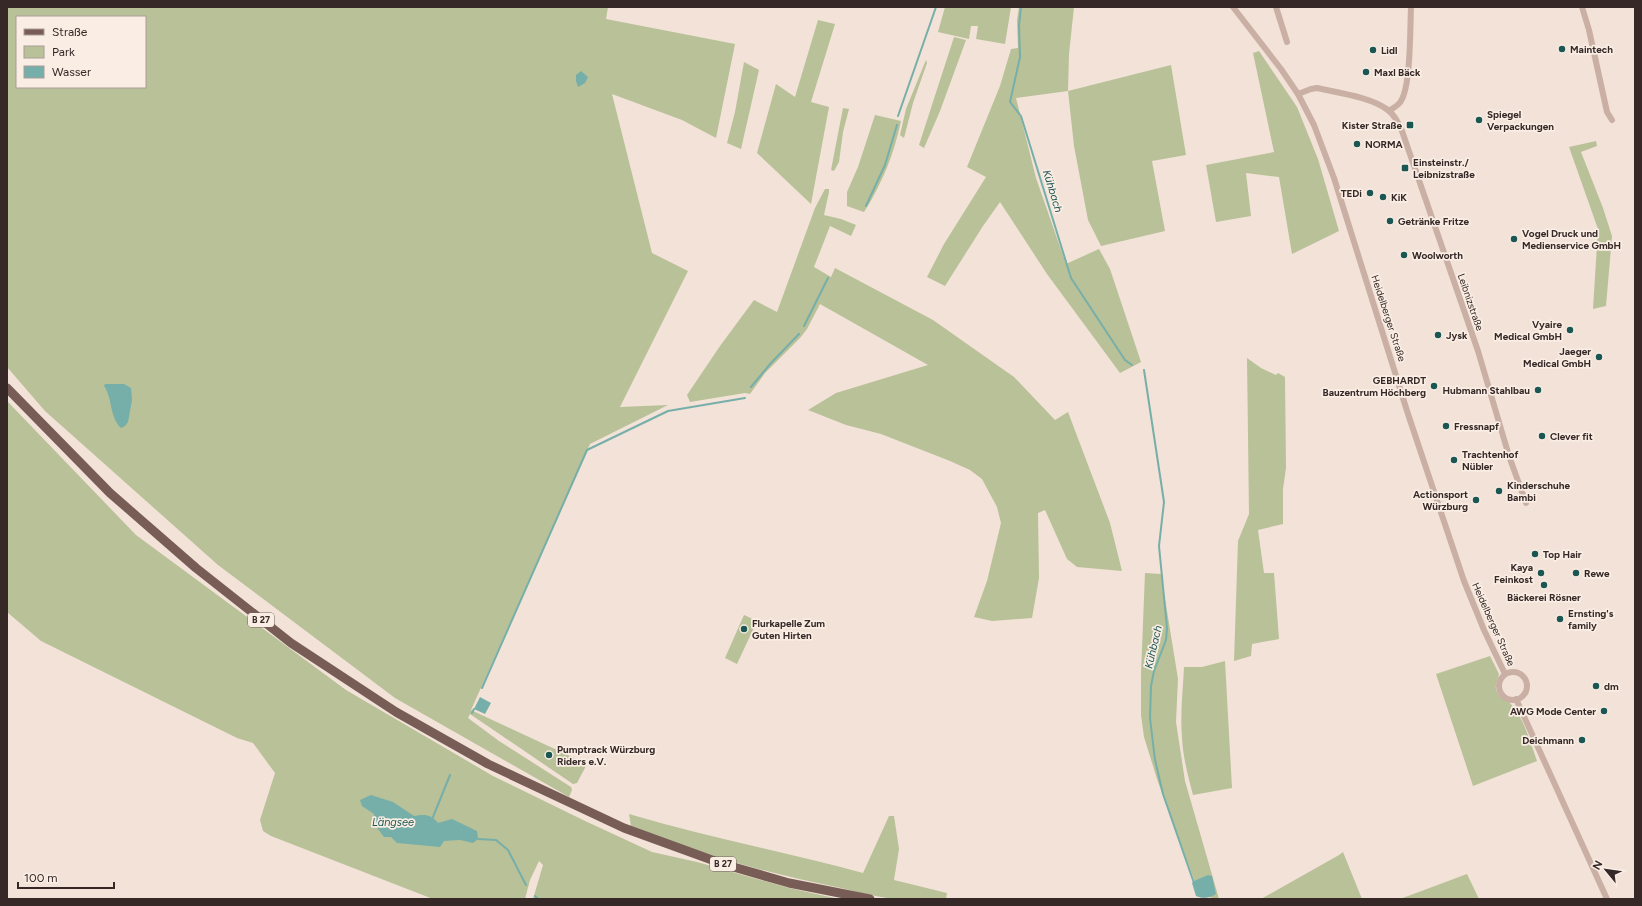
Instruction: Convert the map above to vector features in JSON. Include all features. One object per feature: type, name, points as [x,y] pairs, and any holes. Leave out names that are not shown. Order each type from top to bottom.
[{"type":"main road","name":"B 27","points":[[7,388],[110,493],[196,568],[291,643],[396,712],[488,764],[583,810],[631,831],[724,864],[789,883],[870,899]]},
{"type":"street","name":"Heidelberger Straße","points":[[1232,7],[1281,69],[1298,94],[1314,125],[1334,178],[1408,414],[1464,581],[1484,630],[1505,674]]},
{"type":"street","points":[[1276,7],[1287,42]]},
{"type":"street","points":[[1298,94],[1317,88],[1367,100],[1390,111],[1401,102],[1406,84],[1411,7]]},
{"type":"street","points":[[1582,7],[1589,30],[1607,112],[1612,120]]},
{"type":"street","name":"Leibnizstraße","points":[[1390,111],[1402,131],[1478,351],[1509,456],[1526,503]]},
{"type":"street","points":[[1514,672],[1519,673],[1525,680],[1526,689],[1524,694],[1516,699],[1508,699],[1501,694],[1499,690],[1500,681],[1505,674],[1514,672]]},
{"type":"street","points":[[1516,699],[1607,899]]},
{"type":"green space","points":[[7,7],[608,7],[606,19],[735,44],[716,138],[682,120],[612,94],[652,253],[688,271],[620,407],[668,405],[590,444],[471,710],[587,764],[577,783],[573,784],[470,714],[468,718],[499,741],[571,787],[572,790],[569,797],[395,698],[218,565],[45,411],[7,367]]},
{"type":"green space","points":[[945,7],[1011,7],[1005,44],[976,39],[978,26],[971,26],[969,39],[938,32]]},
{"type":"green space","points":[[1019,7],[1074,7],[1069,54],[1068,91],[1016,98],[1036,178],[1066,264],[1099,249],[1110,269],[1141,362],[1120,373],[1047,274],[1000,202],[945,286],[927,277],[944,244],[986,177],[967,167],[1000,86],[1011,49],[1018,48],[1017,20]]},
{"type":"green space","points":[[818,20],[835,24],[811,102],[829,107],[811,204],[757,153],[776,84],[795,97]]},
{"type":"green space","points":[[954,37],[966,40],[940,111],[924,148],[919,145]]},
{"type":"green space","points":[[1259,51],[1297,107],[1318,159],[1339,231],[1292,254],[1279,177],[1246,173],[1251,216],[1216,222],[1206,165],[1274,152],[1253,53]]},
{"type":"green space","points":[[926,60],[927,63],[913,103],[904,138],[900,135],[906,109]]},
{"type":"green space","points":[[744,62],[759,70],[741,149],[727,143],[735,112]]},
{"type":"green space","points":[[1171,65],[1186,155],[1152,161],[1165,231],[1101,246],[1088,220],[1074,146],[1068,91]]},
{"type":"green space","points":[[843,108],[849,109],[843,132],[839,162],[834,171],[831,170]]},
{"type":"green space","points":[[875,115],[901,121],[887,168],[864,212],[847,206],[847,192],[858,167]]},
{"type":"green space","points":[[1596,141],[1597,146],[1581,152],[1603,208],[1612,236],[1606,306],[1593,309],[1598,229],[1569,147]]},
{"type":"green space","points":[[825,189],[829,189],[829,192],[824,215],[841,219],[856,225],[851,236],[830,226],[814,267],[831,277],[835,268],[933,320],[1014,377],[1055,420],[1068,412],[1110,523],[1122,571],[1077,567],[1067,559],[1045,510],[1038,513],[1039,578],[1032,618],[992,621],[974,617],[987,581],[1001,523],[997,507],[982,479],[970,470],[950,461],[881,434],[846,425],[808,410],[836,393],[928,365],[820,304],[807,329],[800,338],[765,373],[750,394],[745,393],[690,402],[687,395],[720,346],[754,300],[777,312],[815,208]]},
{"type":"green space","points":[[1247,358],[1261,368],[1276,375],[1278,373],[1285,377],[1286,468],[1283,489],[1283,524],[1258,530],[1264,573],[1274,573],[1279,639],[1252,644],[1251,656],[1234,661],[1238,541],[1249,514]]},
{"type":"green space","points":[[7,401],[136,535],[346,690],[493,776],[652,852],[697,862],[789,888],[839,899],[533,899],[543,865],[539,861],[530,880],[525,899],[433,899],[271,836],[263,831],[260,820],[275,773],[253,743],[237,738],[41,641],[7,612]]},
{"type":"green space","points":[[1145,573],[1161,574],[1178,679],[1176,722],[1185,781],[1219,899],[1199,893],[1158,782],[1144,737],[1141,715],[1141,673]]},
{"type":"green space","points":[[744,615],[757,621],[737,664],[725,658]]},
{"type":"green space","points":[[1490,656],[1499,674],[1496,685],[1497,692],[1516,710],[1527,731],[1537,761],[1473,786],[1436,674]]},
{"type":"green space","points":[[1225,661],[1232,788],[1193,795],[1185,759],[1181,729],[1184,667],[1202,667]]},
{"type":"green space","points":[[629,814],[687,830],[863,873],[889,816],[894,816],[899,849],[894,880],[947,893],[946,899],[894,899],[874,896],[761,870],[682,846],[631,826]]},
{"type":"green space","points":[[1343,852],[1362,899],[1261,899],[1339,855]]},
{"type":"green space","points":[[1467,874],[1479,899],[1400,899]]},
{"type":"water","points":[[581,71],[588,77],[585,83],[578,87],[576,75]]},
{"type":"water","points":[[105,384],[124,384],[131,388],[132,400],[128,422],[121,428],[113,413],[109,396],[104,386]]},
{"type":"water","points":[[480,697],[491,703],[485,714],[474,709]]},
{"type":"water","name":"Längsee","points":[[371,795],[393,802],[414,816],[428,815],[438,823],[452,819],[477,831],[478,839],[473,843],[460,840],[444,841],[440,847],[397,843],[391,837],[384,837],[375,825],[374,814],[362,806],[360,800]]},
{"type":"water","points":[[1208,875],[1212,876],[1216,894],[1206,898],[1196,896],[1192,883]]},
{"type":"waterway","points":[[898,116],[936,7]]},
{"type":"waterway","name":"Kühbach","points":[[1021,7],[1019,26],[1020,57],[1010,102],[1021,116],[1071,278],[1125,360],[1132,365]]},
{"type":"waterway","points":[[866,206],[885,165],[897,125]]},
{"type":"waterway","points":[[804,326],[828,278]]},
{"type":"waterway","points":[[751,387],[771,363],[799,334]]},
{"type":"waterway","name":"Kühbach","points":[[1144,370],[1164,502],[1159,546],[1167,628],[1166,640],[1154,671],[1151,686],[1150,718],[1155,760],[1163,794],[1194,883]]},
{"type":"waterway","points":[[482,688],[587,450],[668,411],[745,398]]},
{"type":"waterway","points":[[472,713],[474,709]]},
{"type":"waterway","points":[[433,817],[450,775]]},
{"type":"waterway","points":[[478,839],[496,840],[508,850],[526,885]]},
{"type":"waterway","points":[[535,896],[538,899]]},
{"type":"place","name":"Maintech","points":[[1562,49]]},
{"type":"place","name":"Lidl","points":[[1373,50]]},
{"type":"place","name":"Maxl Bäck","points":[[1366,72]]},
{"type":"place","name":"Spiegel Verpackungen","points":[[1479,120]]},
{"type":"place","name":"Kister Straße","points":[[1410,125]]},
{"type":"place","name":"NORMA","points":[[1357,144]]},
{"type":"place","name":"Einsteinstr./ Leibnizstraße","points":[[1405,168]]},
{"type":"place","name":"TEDi","points":[[1370,193]]},
{"type":"place","name":"KiK","points":[[1383,197]]},
{"type":"place","name":"Getränke Fritze","points":[[1390,221]]},
{"type":"place","name":"Vogel Druck und Medienservice GmbH","points":[[1514,239]]},
{"type":"place","name":"Woolworth","points":[[1404,255]]},
{"type":"place","name":"Vyaire Medical GmbH","points":[[1570,330]]},
{"type":"place","name":"Jysk","points":[[1438,335]]},
{"type":"place","name":"Jaeger Medical GmbH","points":[[1599,357]]},
{"type":"place","name":"GEBHARDT Bauzentrum Höchberg","points":[[1434,386]]},
{"type":"place","name":"Hubmann Stahlbau","points":[[1538,390]]},
{"type":"place","name":"Fressnapf","points":[[1446,426]]},
{"type":"place","name":"Clever fit","points":[[1542,436]]},
{"type":"place","name":"Trachtenhof Nübler","points":[[1454,460]]},
{"type":"place","name":"Kinderschuhe Bambi","points":[[1499,491]]},
{"type":"place","name":"Actionsport Würzburg","points":[[1476,500]]},
{"type":"place","name":"Top Hair","points":[[1535,554]]},
{"type":"place","name":"Kaya Feinkost","points":[[1541,573]]},
{"type":"place","name":"Rewe","points":[[1576,573]]},
{"type":"place","name":"Bäckerei Rösner","points":[[1544,585]]},
{"type":"place","name":"Ernsting's family","points":[[1560,619]]},
{"type":"place","name":"Flurkapelle Zum Guten Hirten","points":[[744,629]]},
{"type":"place","name":"dm","points":[[1596,686]]},
{"type":"place","name":"AWG Mode Center","points":[[1604,711]]},
{"type":"place","name":"Deichmann","points":[[1582,740]]},
{"type":"place","name":"Pumptrack Würzburg Riders e.V.","points":[[549,755]]}]
